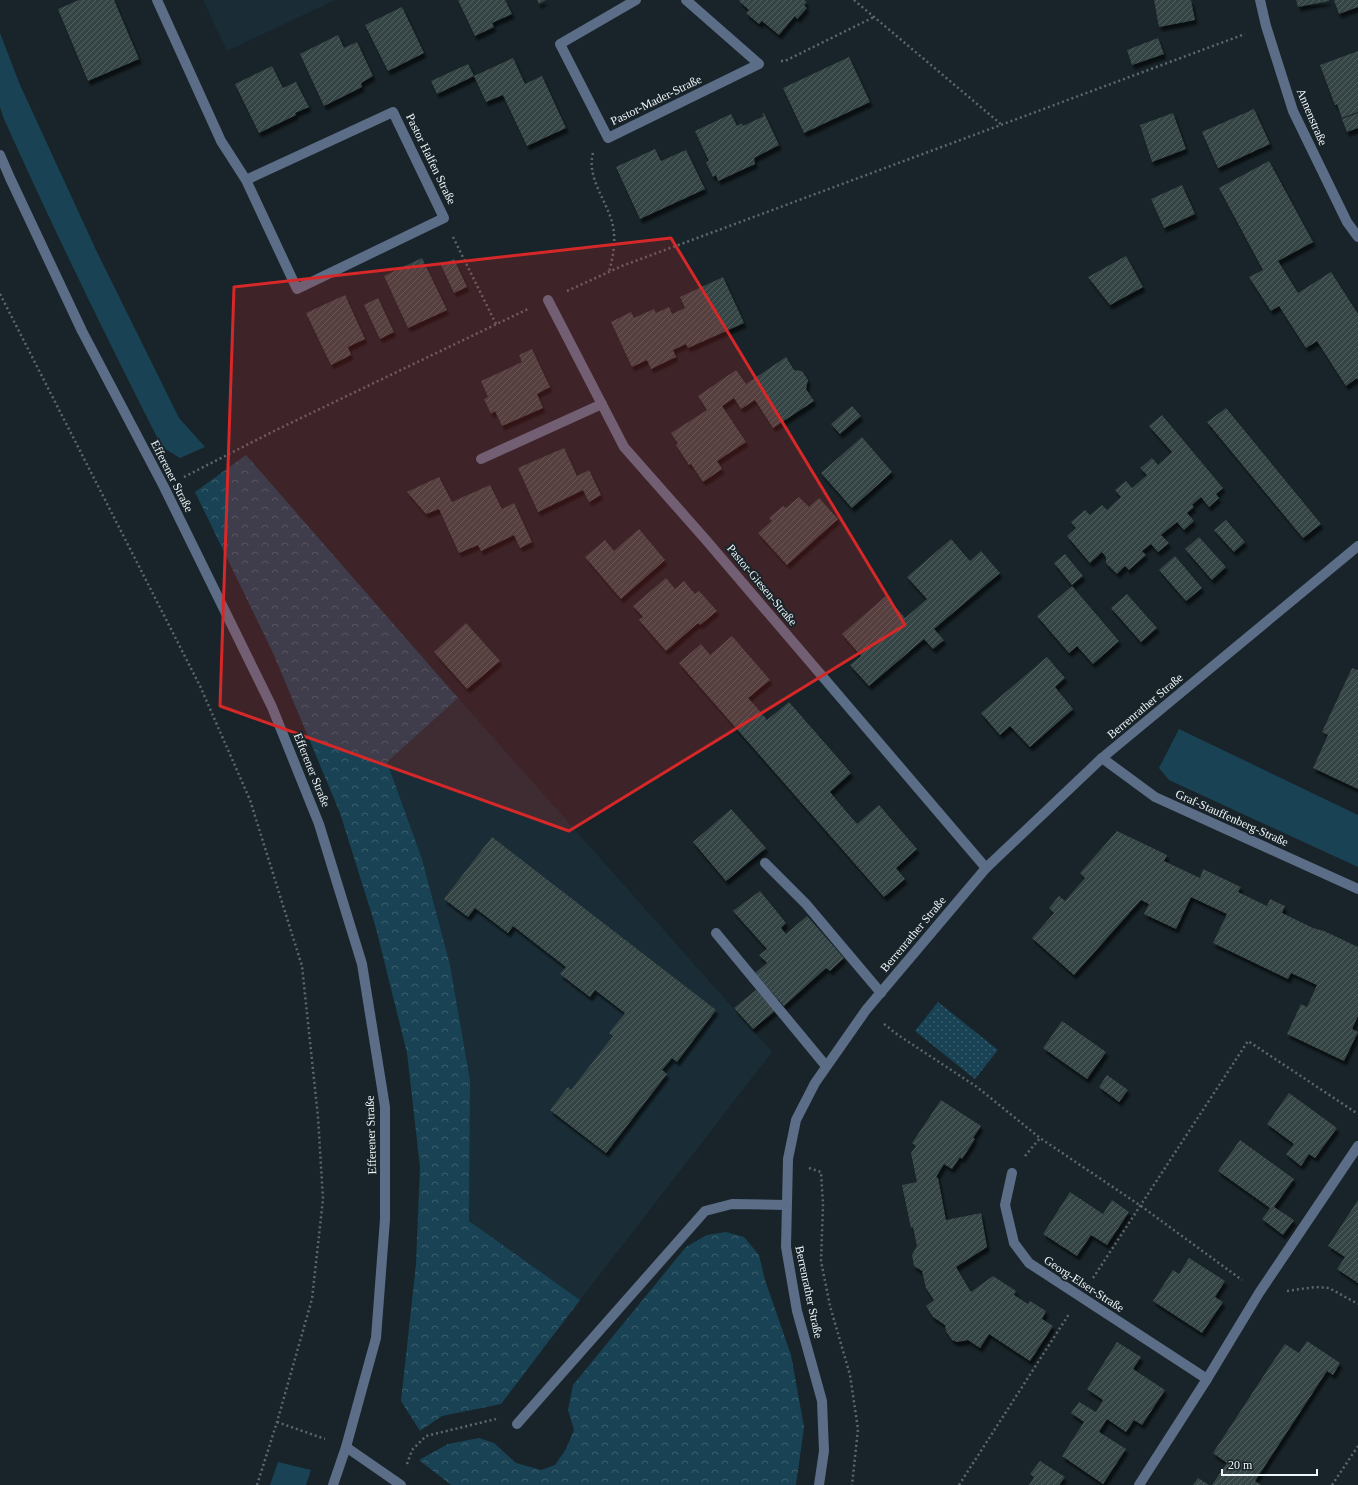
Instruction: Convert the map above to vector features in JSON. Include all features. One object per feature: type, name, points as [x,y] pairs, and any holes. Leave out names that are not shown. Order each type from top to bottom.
[{"type":"street","name":"Pastor Halfen Straße","points":[[157,0],[221,141],[246,180],[297,289],[444,218],[393,112],[246,180]]},
{"type":"street","name":"Pastor-Mader-Straße","points":[[636,0],[560,44],[608,138],[759,64]]},
{"type":"street","points":[[686,0],[759,64]]},
{"type":"street","name":"Annenstraße","points":[[1260,0],[1266,26],[1293,111],[1347,222],[1358,237]]},
{"type":"street","name":"Efferener Straße","points":[[0,155],[82,331],[164,487],[272,707],[319,824],[362,964],[385,1107],[385,1219],[376,1338],[346,1447]]},
{"type":"street","name":"Pastor-Giesen-Straße","points":[[548,300],[624,447],[706,540],[986,868]]},
{"type":"street","points":[[481,459],[602,404]]},
{"type":"street","name":"Berrenrather Straße","points":[[819,1485],[824,1451],[822,1401],[798,1311],[786,1247],[788,1160],[796,1120],[815,1083],[866,1010],[986,868],[1102,758],[1358,546]]},
{"type":"street","name":"Graf-Stauffenberg-Straße","points":[[1102,758],[1156,798],[1358,889]]},
{"type":"street","points":[[765,863],[806,904],[881,992]]},
{"type":"street","points":[[716,933],[826,1066]]},
{"type":"street","points":[[1138,1485],[1207,1379],[1259,1293],[1358,1146]]},
{"type":"street","name":"Georg-Elser-Straße","points":[[1012,1173],[1005,1205],[1014,1243],[1029,1264],[1207,1379]]},
{"type":"street","points":[[517,1424],[705,1211],[732,1204],[786,1205]]},
{"type":"street","points":[[333,1485],[346,1447],[400,1485]]},
{"type":"path","points":[[854,0],[1002,125]]},
{"type":"path","points":[[759,64],[785,61],[874,17]]},
{"type":"path","points":[[164,487],[281,428],[496,324],[609,272],[1266,26]]},
{"type":"path","points":[[603,128],[593,155],[591,166],[613,226],[613,255],[609,272]]},
{"type":"path","points":[[444,218],[496,324]]},
{"type":"path","points":[[0,294],[200,686],[250,800],[302,966],[318,1117],[323,1199],[312,1298],[277,1422],[257,1485]]},
{"type":"path","points":[[866,1010],[898,1035],[977,1087],[1040,1138],[1141,1206],[1259,1293],[1316,1287],[1329,1288],[1358,1304]]},
{"type":"path","points":[[959,1485],[1248,1041],[1358,1114]]},
{"type":"path","points":[[788,1160],[821,1172],[823,1205],[821,1261],[830,1306],[850,1375],[858,1429],[852,1485]]},
{"type":"path","points":[[400,1485],[412,1450],[426,1436],[498,1419],[517,1424]]},
{"type":"path","points":[[277,1422],[346,1447]]},
{"type":"path","points":[[1332,1485],[1358,1446]]},
{"type":"highlighted area","points":[[671,238],[905,625],[569,831],[220,706],[234,287]]},
{"type":"shaded area","points":[[203,0],[335,0],[227,51]]},
{"type":"shaded area","points":[[458,698],[772,1052],[580,1300],[469,1221],[470,1080],[450,965],[422,859],[387,762]]},
{"type":"green space","points":[[0,33],[20,85],[96,250],[179,418],[205,447],[180,458],[162,447],[121,366],[61,243],[4,119],[0,107]]},
{"type":"green space","points":[[246,455],[458,698],[387,762],[422,859],[450,965],[470,1080],[469,1221],[580,1300],[501,1404],[442,1416],[420,1431],[401,1401],[416,1264],[420,1167],[407,1053],[376,928],[340,813],[274,655],[195,492]]},
{"type":"green space","points":[[1179,729],[1358,815],[1358,867],[1169,780],[1159,768]]},
{"type":"green space","points":[[938,1002],[998,1050],[975,1079],[915,1031]]},
{"type":"green space","points":[[726,1232],[744,1237],[759,1255],[765,1280],[791,1355],[804,1427],[796,1485],[451,1485],[419,1460],[448,1444],[479,1438],[494,1443],[516,1463],[541,1470],[555,1465],[566,1449],[574,1430],[568,1410],[573,1385],[686,1247],[707,1235]]},
{"type":"green space","points":[[278,1462],[311,1470],[306,1485],[270,1485]]},
{"type":"building","points":[[79,0],[114,0],[139,59],[88,81],[58,9]]},
{"type":"building","points":[[458,0],[505,0],[512,14],[492,23],[494,27],[475,36]]},
{"type":"building","points":[[537,0],[546,0],[539,4]]},
{"type":"building","points":[[804,0],[807,2],[804,5],[807,8],[797,19],[795,16],[779,35],[762,21],[759,24],[746,13],[749,10],[739,1]]},
{"type":"building","points":[[1154,0],[1191,0],[1195,20],[1159,27]]},
{"type":"building","points":[[1296,0],[1329,0],[1329,1],[1298,7]]},
{"type":"building","points":[[1334,0],[1358,0],[1358,7],[1339,14]]},
{"type":"building","points":[[402,7],[424,53],[388,71],[365,25]]},
{"type":"building","points":[[338,35],[344,48],[357,42],[373,76],[361,83],[362,87],[324,106],[300,54]]},
{"type":"building","points":[[1158,38],[1164,54],[1132,65],[1127,50]]},
{"type":"building","points":[[1358,51],[1358,112],[1342,118],[1337,104],[1335,105],[1320,65]]},
{"type":"building","points":[[849,57],[870,102],[804,133],[783,88]]},
{"type":"building","points":[[513,58],[525,84],[542,76],[566,128],[527,146],[503,95],[486,102],[474,76]]},
{"type":"building","points":[[468,64],[474,76],[437,94],[431,81]]},
{"type":"building","points":[[272,66],[283,88],[296,82],[309,107],[259,133],[235,84]]},
{"type":"building","points":[[1254,109],[1270,144],[1218,168],[1202,132]]},
{"type":"building","points":[[764,113],[779,145],[754,158],[755,164],[718,181],[716,175],[713,177],[706,162],[709,161],[695,131],[731,114],[737,126],[742,123],[743,126],[764,116],[762,114]]},
{"type":"building","points":[[1173,113],[1186,149],[1152,162],[1140,125]]},
{"type":"building","points":[[1358,113],[1358,128],[1347,132],[1342,119]]},
{"type":"building","points":[[655,149],[661,161],[686,150],[705,189],[640,219],[616,167]]},
{"type":"building","points":[[1269,161],[1313,242],[1278,261],[1298,293],[1331,272],[1358,314],[1358,380],[1357,378],[1346,386],[1317,341],[1306,348],[1279,306],[1271,311],[1249,277],[1263,270],[1219,188]]},
{"type":"building","points":[[1182,185],[1195,214],[1164,228],[1151,199]]},
{"type":"building","points":[[1126,256],[1143,287],[1110,305],[1088,277]]},
{"type":"building","points":[[422,258],[447,310],[408,328],[384,276]]},
{"type":"building","points":[[454,259],[467,287],[454,293],[441,265]]},
{"type":"building","points":[[723,277],[744,323],[688,348],[686,344],[673,350],[676,357],[651,369],[647,360],[632,367],[611,322],[631,312],[634,318],[654,309],[656,313],[669,307],[672,314],[685,308],[680,297]]},
{"type":"building","points":[[345,295],[365,339],[348,347],[351,355],[331,365],[306,313]]},
{"type":"building","points":[[378,298],[394,332],[380,339],[364,305]]},
{"type":"building","points":[[532,349],[550,387],[537,394],[543,408],[502,426],[495,411],[491,414],[484,399],[488,397],[481,381],[522,362],[519,355]]},
{"type":"building","points":[[786,357],[794,370],[802,371],[808,380],[806,389],[814,401],[773,428],[755,400],[741,409],[734,398],[722,406],[746,442],[717,461],[722,469],[703,482],[691,464],[689,465],[676,445],[678,444],[671,433],[707,410],[698,396],[736,370],[746,384]]},
{"type":"building","points":[[852,406],[861,416],[840,434],[831,424]]},
{"type":"building","points":[[1226,408],[1321,524],[1303,538],[1207,422]]},
{"type":"building","points":[[1162,415],[1223,488],[1216,494],[1219,498],[1209,507],[1201,497],[1192,505],[1194,507],[1187,513],[1194,521],[1184,530],[1177,522],[1161,535],[1169,543],[1158,552],[1151,544],[1142,551],[1146,555],[1129,570],[1125,566],[1117,574],[1106,563],[1106,557],[1102,552],[1090,563],[1067,536],[1076,528],[1071,522],[1085,510],[1090,515],[1102,505],[1107,510],[1121,497],[1115,490],[1126,481],[1132,488],[1147,475],[1140,468],[1152,458],[1158,465],[1172,452],[1149,426]]},
{"type":"building","points":[[862,437],[892,472],[852,508],[821,473]]},
{"type":"building","points":[[564,448],[577,476],[589,470],[601,495],[589,502],[583,490],[538,512],[518,468]]},
{"type":"building","points":[[439,477],[452,502],[490,485],[502,509],[514,503],[532,542],[520,548],[514,535],[481,551],[478,545],[459,553],[439,509],[426,514],[407,492]]},
{"type":"building","points":[[799,497],[809,507],[819,498],[838,519],[787,565],[758,533],[772,521],[769,518],[783,506],[786,508]]},
{"type":"building","points":[[1226,520],[1245,542],[1234,552],[1214,530]]},
{"type":"building","points":[[639,529],[665,560],[621,599],[585,557],[605,540],[614,551]]},
{"type":"building","points":[[1199,537],[1226,567],[1212,580],[1185,549]]},
{"type":"building","points":[[951,539],[970,561],[981,551],[1000,573],[934,629],[944,640],[933,649],[924,639],[869,686],[850,665],[861,656],[842,634],[886,596],[905,618],[927,599],[907,577]]},
{"type":"building","points":[[1065,554],[1083,576],[1072,585],[1054,563]]},
{"type":"building","points":[[1175,556],[1202,588],[1186,601],[1159,570]]},
{"type":"building","points":[[666,578],[675,589],[684,581],[695,594],[699,591],[717,611],[700,625],[698,623],[666,651],[639,620],[643,617],[633,606]]},
{"type":"building","points":[[1072,586],[1119,641],[1093,664],[1077,646],[1069,653],[1037,616]]},
{"type":"building","points":[[1127,594],[1157,628],[1141,642],[1111,608]]},
{"type":"building","points":[[466,623],[500,661],[467,689],[434,652]]},
{"type":"building","points":[[732,636],[770,680],[748,698],[767,720],[789,702],[851,773],[830,792],[857,824],[879,805],[917,849],[896,868],[905,879],[884,897],[679,663],[701,644],[710,655]]},
{"type":"building","points":[[1047,657],[1065,678],[1055,687],[1073,709],[1030,747],[1010,726],[1000,735],[981,713]]},
{"type":"building","points":[[1352,668],[1358,670],[1358,789],[1313,768],[1328,735],[1322,732]]},
{"type":"building","points":[[731,809],[766,848],[726,881],[693,842]]},
{"type":"building","points":[[1117,831],[1167,855],[1164,861],[1200,878],[1203,869],[1241,887],[1238,892],[1267,906],[1270,899],[1285,906],[1282,913],[1358,947],[1358,1016],[1352,1029],[1358,1032],[1344,1061],[1287,1034],[1301,1004],[1307,1007],[1317,985],[1291,973],[1288,979],[1213,943],[1227,914],[1191,897],[1176,929],[1144,914],[1149,904],[1141,900],[1074,975],[1032,938],[1054,913],[1049,908],[1059,896],[1065,901],[1085,878],[1080,873]]},
{"type":"building","points":[[492,837],[716,1010],[677,1062],[672,1058],[662,1070],[667,1074],[606,1153],[550,1110],[568,1087],[571,1090],[613,1036],[609,1033],[625,1013],[595,990],[590,997],[560,974],[566,967],[513,926],[508,933],[475,908],[468,917],[444,899]]},
{"type":"building","points":[[760,891],[786,923],[781,928],[786,934],[807,916],[844,958],[830,971],[826,968],[784,1006],[755,973],[767,963],[759,955],[767,949],[733,911]]},
{"type":"building","points":[[756,990],[775,1011],[753,1029],[734,1008]]},
{"type":"building","points":[[1062,1021],[1106,1052],[1087,1079],[1043,1048]]},
{"type":"building","points":[[1107,1075],[1128,1090],[1119,1102],[1099,1087]]},
{"type":"building","points":[[1289,1093],[1337,1128],[1315,1158],[1309,1154],[1301,1166],[1286,1154],[1294,1144],[1267,1124]]},
{"type":"building","points":[[941,1100],[981,1126],[973,1138],[975,1139],[962,1159],[960,1157],[952,1169],[944,1164],[936,1177],[938,1178],[946,1220],[981,1213],[987,1247],[956,1267],[971,1292],[993,1276],[1016,1291],[1014,1295],[1028,1304],[1030,1301],[1046,1311],[1042,1319],[1053,1326],[1030,1361],[989,1334],[980,1348],[968,1340],[957,1342],[952,1340],[946,1331],[945,1325],[933,1317],[926,1306],[934,1300],[926,1288],[922,1271],[914,1266],[912,1255],[917,1246],[913,1227],[911,1228],[902,1185],[917,1182],[911,1153],[916,1146],[912,1143]]},
{"type":"building","points":[[1240,1140],[1294,1179],[1274,1207],[1294,1220],[1283,1235],[1262,1219],[1270,1208],[1218,1171]]},
{"type":"building","points":[[1070,1192],[1103,1214],[1112,1200],[1129,1212],[1107,1245],[1091,1235],[1077,1256],[1043,1234]]},
{"type":"building","points":[[1358,1200],[1358,1283],[1337,1269],[1345,1257],[1328,1246]]},
{"type":"building","points":[[1189,1258],[1225,1281],[1215,1297],[1223,1302],[1202,1333],[1153,1301],[1173,1270],[1179,1274]]},
{"type":"building","points":[[1307,1341],[1340,1363],[1333,1375],[1327,1371],[1255,1481],[1261,1485],[1212,1485],[1227,1463],[1213,1453],[1270,1366],[1285,1344],[1299,1353]]},
{"type":"building","points":[[1117,1342],[1141,1357],[1133,1369],[1165,1390],[1142,1425],[1134,1420],[1126,1432],[1107,1419],[1099,1432],[1126,1449],[1103,1484],[1062,1456],[1084,1422],[1071,1413],[1079,1402],[1096,1412],[1103,1400],[1087,1389]]},
{"type":"building","points":[[1040,1461],[1065,1477],[1059,1485],[1029,1485],[1034,1477],[1030,1474]]},
{"type":"building","points":[[1198,1478],[1209,1485],[1193,1485]]}]
